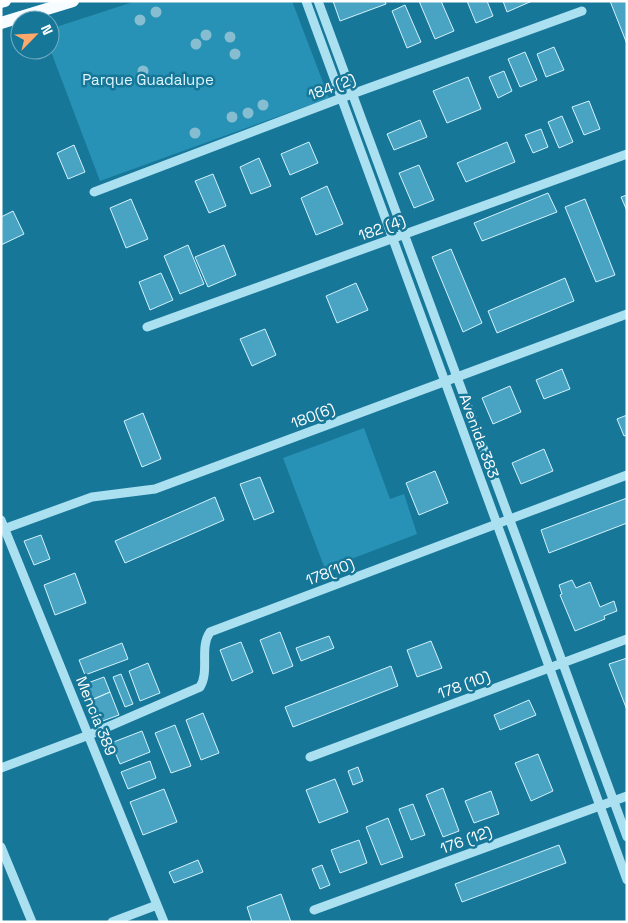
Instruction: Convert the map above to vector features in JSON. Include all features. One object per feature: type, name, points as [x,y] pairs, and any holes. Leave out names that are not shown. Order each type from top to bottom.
[{"type":"main road","points":[[1,2],[5,1]]},
{"type":"main road","points":[[1,23],[73,1]]},
{"type":"street","name":"Avenida 383","points":[[306,1],[627,880]]},
{"type":"street","name":"Avenida 383","points":[[318,1],[627,837]]},
{"type":"street","name":"184 (2)","points":[[94,192],[341,98],[582,11]]},
{"type":"street","name":"182 (4)","points":[[147,328],[627,154]]},
{"type":"street","name":"180(6)","points":[[2,527],[92,497],[155,489],[627,314]]},
{"type":"street","name":"178(10)","points":[[89,736],[200,687],[204,680],[206,638],[210,632],[627,475]]},
{"type":"street","name":"Mencía 389","points":[[2,527],[164,922]]},
{"type":"street","name":"178 (10)","points":[[310,757],[627,639]]},
{"type":"street","points":[[1,768],[89,736]]},
{"type":"street","name":"176 (12)","points":[[314,910],[627,796]]},
{"type":"street","points":[[1,847],[32,922]]},
{"type":"street","points":[[112,922],[157,905]]},
{"type":"green space","name":"Parque Guadalupe","points":[[136,1],[292,1],[329,98],[100,181],[54,60],[60,60],[60,26]]},
{"type":"green space","points":[[364,428],[390,499],[404,494],[417,534],[325,569],[283,458]]},
{"type":"building","points":[[333,1],[385,1],[386,4],[340,21]]},
{"type":"building","points":[[419,1],[441,1],[454,31],[435,39]]},
{"type":"building","points":[[467,1],[487,1],[493,16],[476,23]]},
{"type":"building","points":[[503,1],[532,1],[507,12]]},
{"type":"building","points":[[610,1],[627,1],[627,44]]},
{"type":"building","points":[[405,5],[421,42],[407,48],[392,11]]},
{"type":"building","points":[[554,47],[564,70],[546,77],[537,54]]},
{"type":"building","points":[[525,52],[537,80],[520,87],[508,59]]},
{"type":"building","points":[[504,71],[512,91],[498,98],[489,77]]},
{"type":"building","points":[[468,77],[481,109],[447,123],[433,91]]},
{"type":"building","points":[[589,101],[600,129],[584,135],[572,107]]},
{"type":"building","points":[[562,116],[573,142],[559,148],[548,122]]},
{"type":"building","points":[[420,120],[427,137],[394,150],[387,134]]},
{"type":"building","points":[[541,129],[548,147],[533,153],[525,135]]},
{"type":"building","points":[[309,142],[318,163],[290,175],[281,154]]},
{"type":"building","points":[[507,142],[515,162],[466,182],[457,163]]},
{"type":"building","points":[[74,145],[85,172],[68,179],[57,153]]},
{"type":"building","points":[[259,158],[271,186],[251,194],[240,167]]},
{"type":"building","points":[[419,165],[434,200],[414,208],[399,173]]},
{"type":"building","points":[[213,174],[226,206],[209,213],[195,181]]},
{"type":"building","points":[[327,186],[343,224],[316,235],[301,198]]},
{"type":"building","points":[[548,193],[557,212],[482,241],[474,223]]},
{"type":"building","points":[[627,195],[627,211],[621,197]]},
{"type":"building","points":[[131,199],[148,239],[126,248],[110,208]]},
{"type":"building","points":[[585,199],[615,275],[596,282],[565,207]]},
{"type":"building","points":[[13,211],[24,234],[1,245],[1,217]]},
{"type":"building","points":[[188,245],[204,284],[180,294],[164,256]]},
{"type":"building","points":[[224,245],[236,275],[208,287],[195,257]]},
{"type":"building","points":[[451,249],[482,323],[463,332],[432,257]]},
{"type":"building","points":[[161,273],[173,300],[150,310],[139,282]]},
{"type":"building","points":[[565,278],[574,301],[497,333],[488,311]]},
{"type":"building","points":[[356,283],[368,310],[337,323],[326,296]]},
{"type":"building","points":[[265,329],[276,355],[252,366],[240,339]]},
{"type":"building","points":[[562,369],[570,389],[544,399],[536,380]]},
{"type":"building","points":[[510,386],[521,412],[493,424],[482,398]]},
{"type":"building","points":[[143,413],[161,459],[142,467],[124,421]]},
{"type":"building","points":[[627,415],[627,435],[624,436],[617,419]]},
{"type":"building","points":[[544,449],[553,471],[521,484],[512,463]]},
{"type":"building","points":[[435,471],[448,503],[419,515],[406,483]]},
{"type":"building","points":[[260,477],[274,512],[254,520],[240,484]]},
{"type":"building","points":[[215,497],[224,520],[125,563],[115,541]]},
{"type":"building","points":[[627,498],[627,523],[549,553],[541,530]]},
{"type":"building","points":[[41,535],[50,559],[34,565],[24,541]]},
{"type":"building","points":[[75,573],[86,603],[55,615],[44,585]]},
{"type":"building","points":[[572,580],[576,588],[590,582],[600,607],[614,601],[617,611],[604,616],[605,619],[575,631],[560,595],[562,594],[559,585]]},
{"type":"building","points":[[280,632],[293,666],[273,674],[260,640]]},
{"type":"building","points":[[329,636],[334,648],[301,661],[296,648]]},
{"type":"building","points":[[431,641],[442,668],[417,677],[407,650]]},
{"type":"building","points":[[241,642],[253,672],[232,681],[220,650]]},
{"type":"building","points":[[122,643],[128,659],[85,675],[79,660]]},
{"type":"building","points":[[627,658],[627,710],[609,664]]},
{"type":"building","points":[[148,663],[160,693],[140,701],[129,671]]},
{"type":"building","points":[[391,666],[398,686],[293,727],[285,707]]},
{"type":"building","points":[[121,674],[133,704],[125,707],[113,677]]},
{"type":"building","points":[[104,677],[110,692],[91,700],[85,684]]},
{"type":"building","points":[[110,692],[119,715],[100,722],[92,700]]},
{"type":"building","points":[[529,700],[536,715],[500,730],[494,715]]},
{"type":"building","points":[[203,713],[219,753],[201,760],[186,720]]},
{"type":"building","points":[[175,725],[191,766],[171,773],[155,733]]},
{"type":"building","points":[[142,731],[150,752],[120,764],[111,743]]},
{"type":"building","points":[[538,754],[553,791],[531,801],[515,763]]},
{"type":"building","points":[[150,761],[156,778],[128,789],[121,772]]},
{"type":"building","points":[[358,767],[363,781],[353,785],[348,771]]},
{"type":"building","points":[[335,779],[348,812],[319,823],[306,790]]},
{"type":"building","points":[[443,788],[459,831],[443,837],[426,795]]},
{"type":"building","points":[[164,789],[177,822],[143,835],[130,802]]},
{"type":"building","points":[[491,791],[499,814],[474,823],[465,801]]},
{"type":"building","points":[[413,804],[425,835],[411,840],[399,809]]},
{"type":"building","points":[[388,818],[403,857],[381,865],[366,827]]},
{"type":"building","points":[[359,840],[367,863],[340,873],[331,850]]},
{"type":"building","points":[[559,845],[566,863],[462,902],[455,884]]},
{"type":"building","points":[[198,860],[203,872],[174,883],[169,872]]},
{"type":"building","points":[[322,865],[330,885],[320,889],[312,869]]},
{"type":"building","points":[[281,894],[291,922],[252,922],[247,907]]}]
